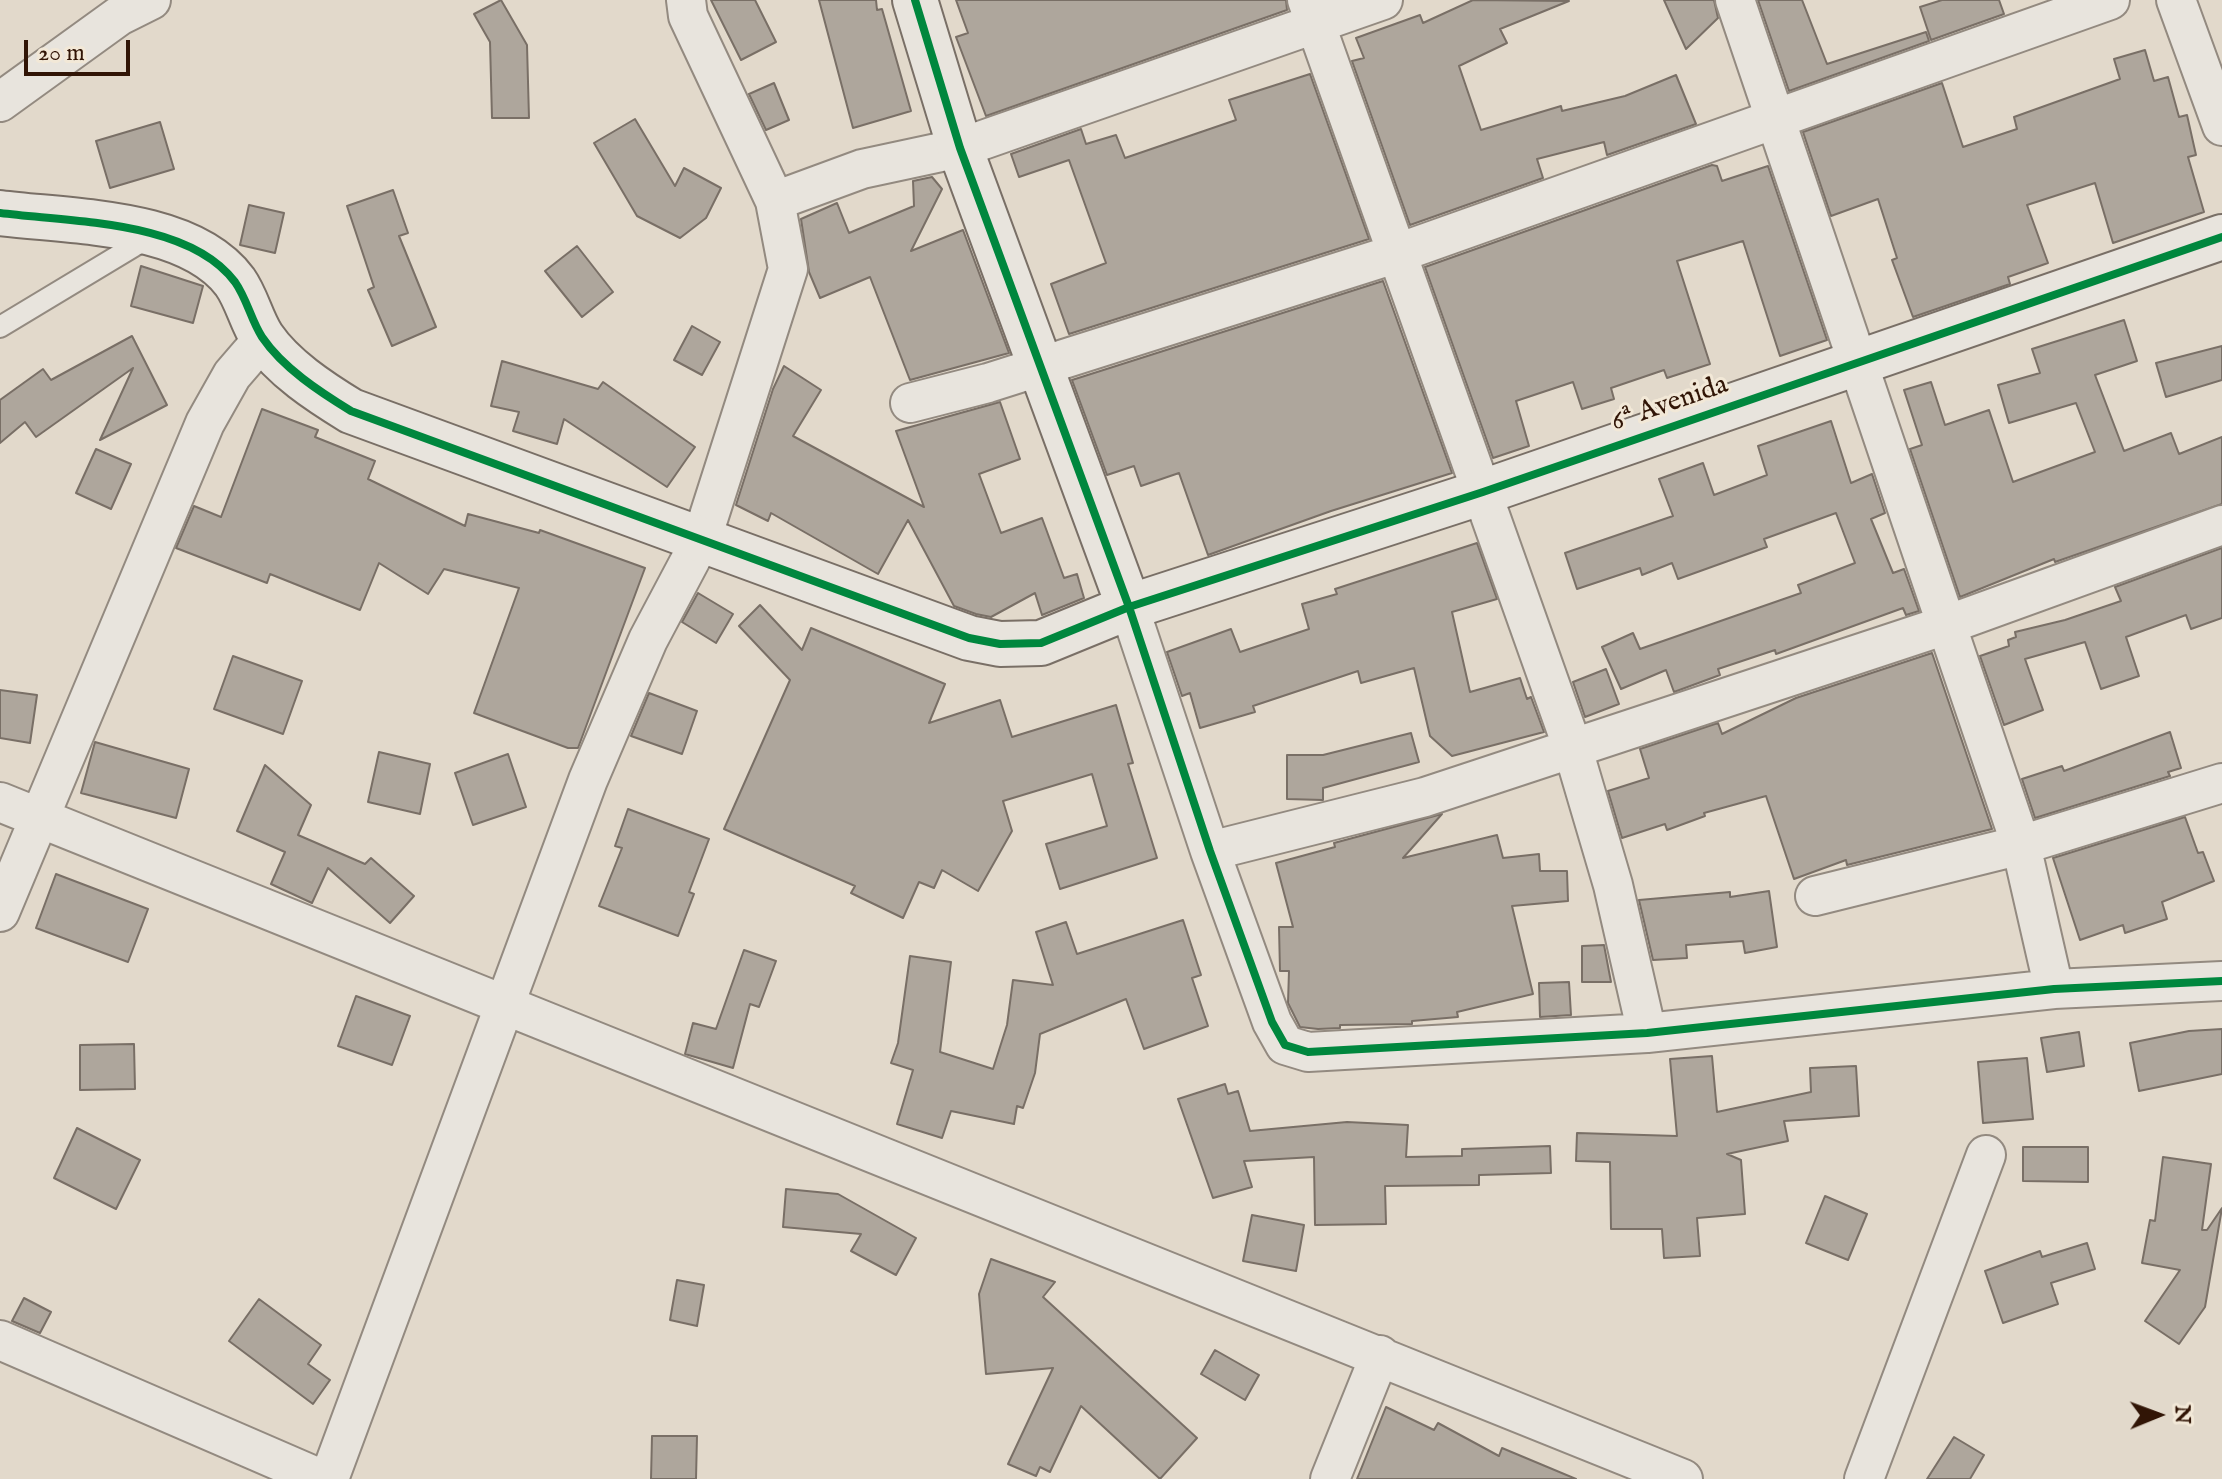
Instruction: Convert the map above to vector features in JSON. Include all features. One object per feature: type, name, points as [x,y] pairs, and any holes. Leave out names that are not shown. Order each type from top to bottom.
[{"type":"street","points":[[0,102],[119,16],[151,0]]},
{"type":"street","points":[[329,1479],[594,766],[648,640],[702,538],[788,269],[775,201],[688,16],[686,0]]},
{"type":"street","points":[[915,0],[960,148],[1043,366],[1129,607],[1210,851],[1272,1022],[1285,1045],[1308,1052],[1647,1033],[2054,989],[2222,981]]},
{"type":"street","points":[[775,201],[862,169],[960,148],[1311,12],[1383,0]]},
{"type":"street","points":[[1735,0],[1857,364],[1949,624],[2021,845],[2054,989]]},
{"type":"street","points":[[910,403],[1043,366],[1395,254],[2110,0]]},
{"type":"street","points":[[2176,0],[2222,126]]},
{"type":"street","points":[[1311,12],[1572,746],[1613,885],[1647,1033]]},
{"type":"street","name":"6ª Avenida","points":[[0,213],[154,234],[199,250],[234,282],[263,339],[313,388],[351,411],[969,638],[1000,644],[1041,643],[1129,607],[1483,492],[2222,237]]},
{"type":"street","points":[[0,912],[205,423],[232,375],[263,339]]},
{"type":"street","points":[[1210,851],[1425,797],[1949,624],[2222,525]]},
{"type":"street","points":[[1815,896],[2021,845],[2222,783]]},
{"type":"street","points":[[0,802],[1683,1479]]},
{"type":"street","points":[[1864,1479],[1986,1155]]},
{"type":"street","points":[[0,1340],[321,1479]]},
{"type":"street","points":[[1330,1479],[1380,1355]]},
{"type":"lane","points":[[0,327],[154,234]]},
{"type":"building","points":[[501,0],[527,45],[529,118],[492,118],[490,42],[474,14]]},
{"type":"building","points":[[711,0],[755,0],[776,42],[741,60]]},
{"type":"building","points":[[819,0],[876,0],[877,10],[882,9],[911,111],[853,128]]},
{"type":"building","points":[[956,0],[1286,0],[1287,10],[986,116],[956,37],[968,33]]},
{"type":"building","points":[[1473,0],[1569,1],[1500,29],[1507,43],[1459,66],[1481,130],[1561,106],[1562,111],[1625,96],[1676,75],[1696,124],[1607,155],[1604,142],[1537,159],[1543,178],[1410,225],[1352,61],[1364,58],[1356,38],[1420,15],[1423,23]]},
{"type":"building","points":[[1664,0],[1714,0],[1718,18],[1686,49]]},
{"type":"building","points":[[1758,0],[1802,0],[1827,64],[1926,32],[1929,41],[1789,91]]},
{"type":"building","points":[[1942,0],[1999,0],[2004,14],[1931,40],[1920,7]]},
{"type":"building","points":[[2145,50],[2154,81],[2168,77],[2179,117],[2187,115],[2196,155],[2188,157],[2204,212],[2113,243],[2095,183],[2027,205],[2048,263],[2008,277],[2010,284],[1913,317],[1892,260],[1897,258],[1878,199],[1831,216],[1803,132],[1942,83],[1963,147],[2017,129],[2014,117],[2120,79],[2114,59]]},
{"type":"building","points":[[1310,74],[1369,239],[1069,334],[1051,284],[1106,263],[1069,160],[1019,177],[1011,154],[1081,129],[1086,144],[1116,135],[1125,158],[1236,120],[1229,100]]},
{"type":"building","points":[[774,83],[789,120],[766,130],[749,94]]},
{"type":"building","points":[[635,119],[675,186],[684,168],[721,188],[706,218],[680,238],[637,216],[594,143]]},
{"type":"building","points":[[160,122],[174,169],[110,188],[96,141]]},
{"type":"building","points":[[1712,165],[1717,166],[1722,181],[1768,166],[1827,340],[1780,356],[1743,241],[1677,261],[1710,364],[1667,378],[1664,370],[1611,388],[1614,399],[1582,409],[1573,382],[1516,401],[1529,446],[1493,458],[1425,267]]},
{"type":"building","points":[[932,177],[942,189],[911,251],[963,230],[1009,353],[910,380],[870,277],[820,298],[809,272],[801,219],[837,203],[849,233],[914,206],[913,181]]},
{"type":"building","points":[[393,190],[408,233],[399,236],[436,327],[392,346],[368,290],[374,287],[347,206]]},
{"type":"building","points":[[249,205],[284,213],[275,253],[240,245]]},
{"type":"building","points":[[577,246],[613,292],[582,317],[545,271]]},
{"type":"building","points":[[141,266],[203,286],[193,323],[131,306]]},
{"type":"building","points":[[1383,281],[1452,473],[1331,511],[1208,555],[1179,473],[1141,486],[1134,466],[1107,475],[1072,380]]},
{"type":"building","points":[[2124,320],[2137,361],[2095,375],[2124,451],[2171,433],[2179,454],[2222,437],[2222,504],[2055,562],[2054,559],[1960,597],[1910,449],[1922,445],[1904,390],[1931,382],[1945,425],[1989,410],[2013,482],[2095,452],[2076,403],[2009,423],[1998,385],[2040,373],[2032,349]]},
{"type":"building","points":[[692,326],[720,342],[702,375],[674,360]]},
{"type":"building","points":[[132,336],[167,405],[100,440],[133,368],[36,437],[25,422],[0,443],[0,400],[43,369],[51,380]]},
{"type":"building","points":[[2222,346],[2222,380],[2166,397],[2156,363]]},
{"type":"building","points":[[502,361],[598,389],[603,382],[695,447],[667,487],[564,419],[557,444],[513,431],[519,412],[491,406]]},
{"type":"building","points":[[784,366],[821,390],[793,436],[924,507],[896,431],[1000,402],[1020,459],[979,474],[1001,533],[1042,518],[1064,578],[1077,574],[1084,598],[1042,615],[1035,593],[991,617],[976,614],[954,606],[908,520],[878,574],[771,513],[768,521],[736,505],[773,389]]},
{"type":"building","points":[[262,409],[318,430],[315,437],[375,461],[368,479],[465,526],[468,514],[539,533],[540,530],[645,568],[578,748],[568,748],[474,713],[519,588],[444,569],[428,594],[379,563],[360,610],[270,574],[267,583],[176,548],[194,506],[221,517]]},
{"type":"building","points":[[1831,421],[1851,483],[1872,474],[1885,513],[1871,519],[1893,573],[1904,569],[1919,611],[1906,615],[1903,608],[1776,654],[1775,650],[1718,669],[1720,675],[1674,692],[1666,670],[1621,689],[1602,647],[1633,633],[1640,649],[1801,593],[1798,585],[1855,563],[1836,513],[1764,539],[1767,547],[1678,579],[1672,563],[1642,575],[1640,568],[1577,589],[1565,553],[1673,516],[1659,479],[1703,463],[1714,495],[1767,475],[1758,446]]},
{"type":"building","points":[[96,449],[131,464],[111,509],[76,493]]},
{"type":"building","points":[[1477,543],[1497,599],[1452,612],[1470,692],[1520,678],[1544,732],[1452,756],[1430,736],[1414,668],[1361,683],[1358,671],[1253,706],[1255,712],[1200,728],[1190,693],[1182,696],[1167,652],[1231,629],[1240,652],[1309,629],[1302,604],[1337,594],[1335,589]]},
{"type":"building","points":[[2222,548],[2222,618],[2191,629],[2186,615],[2126,637],[2139,676],[2101,689],[2085,642],[2025,659],[2043,710],[2004,725],[1980,656],[2009,646],[2008,640],[2016,637],[2015,632],[2065,620],[2121,601],[2115,587]]},
{"type":"building","points":[[698,593],[733,614],[716,643],[682,622]]},
{"type":"building","points":[[760,605],[802,650],[811,628],[945,684],[929,723],[1000,700],[1012,737],[1116,705],[1133,763],[1128,764],[1157,858],[1060,889],[1046,844],[1107,826],[1092,774],[1003,801],[1012,831],[978,891],[942,870],[934,888],[919,882],[903,918],[851,893],[855,886],[724,829],[790,680],[739,626]]},
{"type":"building","points":[[1932,653],[1992,829],[1847,865],[1846,860],[1794,879],[1766,796],[1704,813],[1705,816],[1667,830],[1665,824],[1622,838],[1608,791],[1649,778],[1640,749],[1718,723],[1722,734],[1796,698]]},
{"type":"building","points":[[233,656],[302,681],[283,734],[214,709]]},
{"type":"building","points":[[1606,669],[1619,704],[1585,717],[1573,682]]},
{"type":"building","points":[[0,690],[37,695],[30,743],[0,738]]},
{"type":"building","points":[[649,693],[697,711],[682,754],[631,736]]},
{"type":"building","points":[[2170,732],[2181,768],[2168,772],[2170,776],[2035,818],[2022,779],[2062,766],[2064,771]]},
{"type":"building","points":[[1411,733],[1419,762],[1323,788],[1323,800],[1287,799],[1287,755],[1323,755]]},
{"type":"building","points":[[95,742],[189,769],[176,818],[81,793]]},
{"type":"building","points":[[379,752],[430,764],[420,814],[368,802]]},
{"type":"building","points":[[508,754],[526,807],[473,825],[455,773]]},
{"type":"building","points":[[265,765],[311,805],[298,835],[365,864],[371,858],[414,896],[390,923],[328,868],[312,903],[271,884],[285,852],[237,831]]},
{"type":"building","points":[[628,809],[709,839],[689,892],[694,894],[678,936],[599,906],[622,848],[615,846]]},
{"type":"building","points":[[1442,814],[1403,858],[1497,835],[1503,858],[1539,854],[1540,871],[1567,871],[1568,901],[1512,906],[1533,994],[1457,1012],[1458,1017],[1412,1021],[1412,1024],[1340,1025],[1340,1028],[1318,1029],[1300,1027],[1288,1003],[1289,971],[1280,971],[1279,927],[1293,927],[1276,863],[1335,847],[1334,843]]},
{"type":"building","points":[[2185,817],[2198,853],[2203,852],[2214,881],[2162,902],[2167,919],[2125,933],[2123,925],[2080,940],[2053,858]]},
{"type":"building","points":[[56,874],[148,909],[128,962],[36,928]]},
{"type":"building","points":[[1769,891],[1777,947],[1745,953],[1743,941],[1686,945],[1687,958],[1653,960],[1639,900],[1730,892],[1730,897]]},
{"type":"building","points":[[1183,920],[1201,975],[1192,978],[1208,1026],[1144,1049],[1126,999],[1040,1034],[1035,1073],[1023,1108],[1017,1106],[1014,1124],[951,1111],[942,1138],[897,1124],[913,1070],[891,1063],[898,1043],[910,956],[951,962],[940,1052],[993,1069],[1007,1025],[1013,980],[1053,985],[1036,932],[1066,922],[1077,954]]},
{"type":"building","points":[[1604,945],[1611,982],[1582,982],[1582,946]]},
{"type":"building","points":[[744,950],[776,961],[759,1007],[750,1004],[733,1068],[685,1054],[693,1023],[716,1029]]},
{"type":"building","points":[[1569,982],[1571,1015],[1540,1017],[1539,983]]},
{"type":"building","points":[[356,996],[410,1016],[392,1065],[338,1046]]},
{"type":"building","points":[[2222,1029],[2222,1074],[2139,1091],[2130,1043],[2189,1031]]},
{"type":"building","points":[[2079,1032],[2084,1066],[2047,1072],[2041,1038]]},
{"type":"building","points":[[134,1044],[135,1089],[80,1090],[80,1045]]},
{"type":"building","points":[[1712,1056],[1717,1112],[1811,1092],[1810,1068],[1856,1066],[1859,1116],[1784,1121],[1788,1141],[1727,1154],[1741,1160],[1745,1214],[1697,1218],[1700,1256],[1664,1258],[1662,1229],[1611,1229],[1610,1162],[1576,1161],[1577,1133],[1677,1136],[1670,1059]]},
{"type":"building","points":[[2027,1058],[2033,1119],[1983,1123],[1978,1062]]},
{"type":"building","points":[[1225,1084],[1228,1094],[1238,1091],[1250,1131],[1347,1122],[1408,1125],[1406,1157],[1462,1156],[1462,1149],[1550,1146],[1551,1173],[1479,1175],[1479,1185],[1385,1186],[1386,1224],[1315,1225],[1314,1157],[1244,1161],[1252,1187],[1213,1198],[1178,1099]]},
{"type":"building","points":[[77,1128],[140,1160],[116,1209],[54,1178]]},
{"type":"building","points":[[2023,1147],[2088,1147],[2088,1182],[2023,1181]]},
{"type":"building","points":[[2163,1157],[2211,1164],[2202,1230],[2207,1230],[2222,1208],[2205,1307],[2179,1344],[2145,1321],[2180,1270],[2142,1263],[2150,1220],[2155,1221]]},
{"type":"building","points":[[786,1189],[838,1194],[916,1238],[896,1275],[851,1251],[861,1234],[783,1227]]},
{"type":"building","points":[[1825,1196],[1867,1214],[1848,1260],[1806,1243]]},
{"type":"building","points":[[1252,1215],[1304,1225],[1296,1271],[1243,1261]]},
{"type":"building","points":[[2087,1243],[2095,1269],[2051,1283],[2058,1304],[2003,1323],[1985,1271],[2040,1251],[2042,1257]]},
{"type":"building","points":[[991,1259],[1055,1282],[1043,1297],[1197,1438],[1160,1479],[1081,1406],[1050,1472],[1040,1467],[1036,1476],[1008,1464],[1053,1368],[986,1374],[979,1294]]},
{"type":"building","points":[[677,1280],[704,1285],[697,1326],[670,1320]]},
{"type":"building","points":[[24,1298],[51,1312],[40,1333],[12,1321]]},
{"type":"building","points":[[259,1299],[321,1345],[308,1364],[330,1380],[313,1404],[229,1341]]},
{"type":"building","points":[[1215,1350],[1259,1375],[1245,1400],[1201,1374]]},
{"type":"building","points":[[1386,1407],[1434,1430],[1438,1423],[1499,1456],[1502,1448],[1576,1479],[1357,1479]]},
{"type":"building","points":[[652,1436],[697,1436],[696,1479],[651,1479]]},
{"type":"building","points":[[1954,1437],[1984,1455],[1970,1479],[1927,1479]]},
{"type":"cycle path","points":[[915,0],[960,148],[1129,607],[1210,851],[1272,1022],[1285,1045],[1308,1052],[1647,1033],[2054,989],[2222,981]]},
{"type":"cycle path","points":[[0,213],[93,222],[159,235],[189,246],[215,262],[235,282],[262,337],[280,359],[351,411],[969,638],[1000,644],[1041,643],[1129,607],[1483,492],[2222,237]]}]
